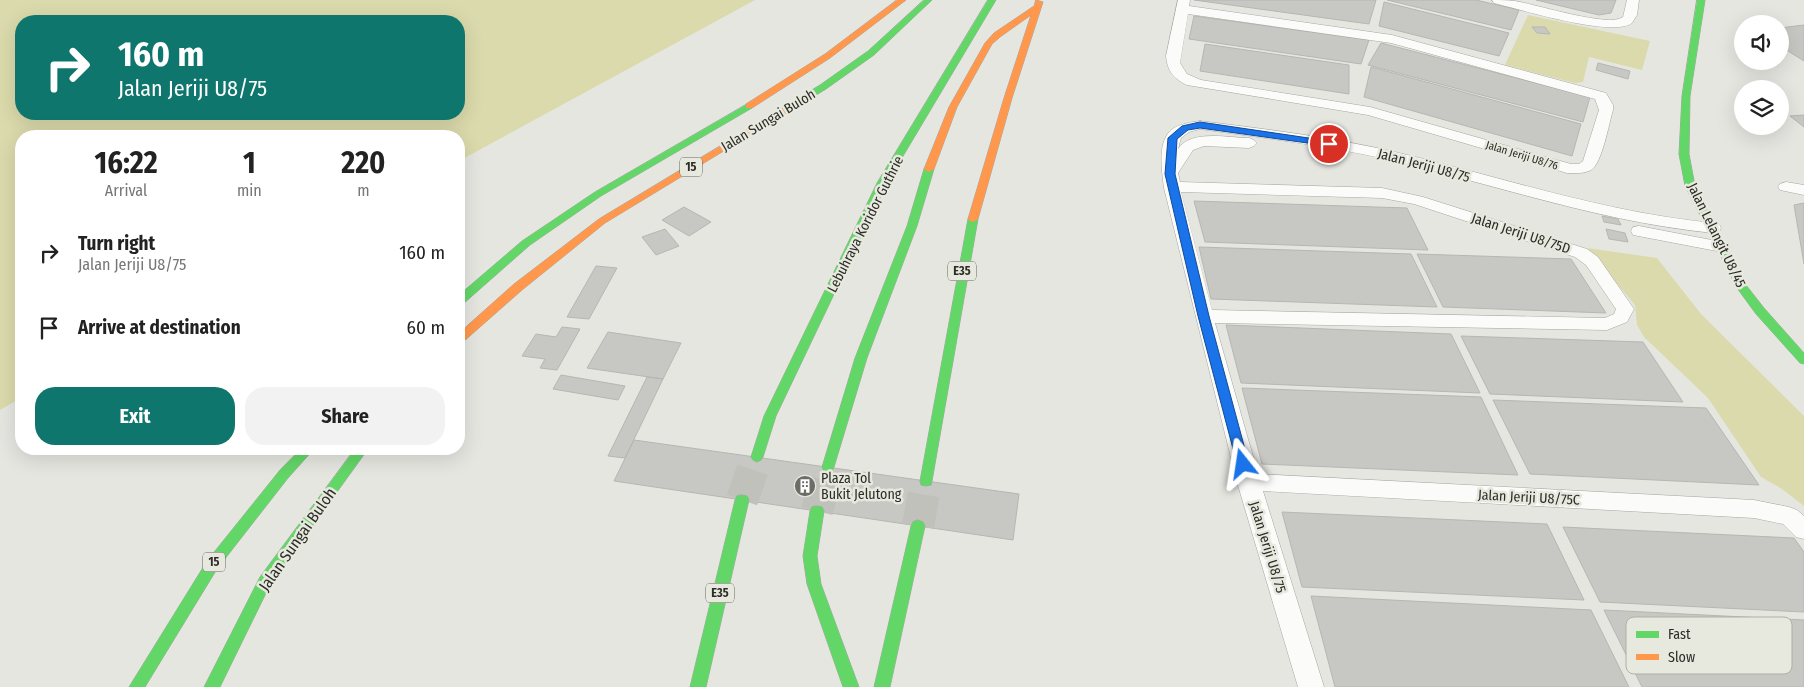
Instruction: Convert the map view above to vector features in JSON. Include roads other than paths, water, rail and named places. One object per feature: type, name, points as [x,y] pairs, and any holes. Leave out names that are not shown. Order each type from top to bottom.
[{"type":"main road","name":"Jalan Sungai Buloh","points":[[465,296],[526,243],[590,200],[776,90],[874,23],[902,0]]},
{"type":"main road","name":"Jalan Sungai Buloh","points":[[465,334],[518,287],[602,221],[823,87],[871,53],[928,0]]},
{"type":"main road","name":"Lebuhraya Koridor Guthrie","points":[[757,457],[770,416],[882,183],[992,0]]},
{"type":"main road","name":"Jalan Lelangit U8/45","points":[[1701,0],[1686,96],[1684,154],[1690,186],[1741,286],[1760,311],[1804,360]]},
{"type":"main road","points":[[828,467],[861,358],[912,226],[932,158],[953,107],[989,43],[1038,4]]},
{"type":"main road","name":"E35","points":[[926,481],[969,231],[1038,4]]},
{"type":"main road","name":"15","points":[[137,687],[212,565],[284,474],[302,455]]},
{"type":"main road","name":"Jalan Sungai Buloh","points":[[212,687],[265,581],[358,455]]},
{"type":"main road","name":"E35","points":[[698,687],[742,500]]},
{"type":"main road","points":[[817,511],[810,556],[814,584],[851,687]]},
{"type":"main road","points":[[882,687],[918,526]]},
{"type":"street","points":[[1498,0],[1595,22],[1618,25],[1626,22],[1630,16],[1633,0]]},
{"type":"street","name":"Jalan Jeriji U8/76","points":[[1183,4],[1392,38],[1601,96],[1606,105],[1605,114],[1591,161],[1587,167],[1567,168],[1370,111],[1193,82],[1177,73],[1173,62],[1183,4]]},
{"type":"street","name":"Jalan Jeriji U8/75","points":[[1311,687],[1248,482],[1204,316],[1171,180],[1172,138],[1186,128],[1200,125],[1367,150],[1611,212],[1683,226],[1713,228]]},
{"type":"street","name":"Jalan Jeriji U8/75","points":[[1171,180],[1187,147],[1202,141],[1218,140],[1297,148],[1388,166],[1627,229],[1722,247]]},
{"type":"street","name":"Jalan Jeriji U8/75D","points":[[1171,180],[1382,193],[1417,200],[1581,253],[1592,261],[1625,309],[1621,318],[1607,324],[1204,316]]},
{"type":"street","points":[[1786,187],[1804,190]]},
{"type":"street","name":"Jalan Jeriji U8/75C","points":[[1248,482],[1754,509],[1789,516],[1804,530]]},
{"type":"tunnel","points":[[742,500],[757,457]]},
{"type":"tunnel","points":[[817,511],[828,467]]},
{"type":"tunnel","points":[[918,526],[926,481]]},
{"type":"place","name":"Plaza Tol Bukit Jelutong","points":[[805,486]]}]
